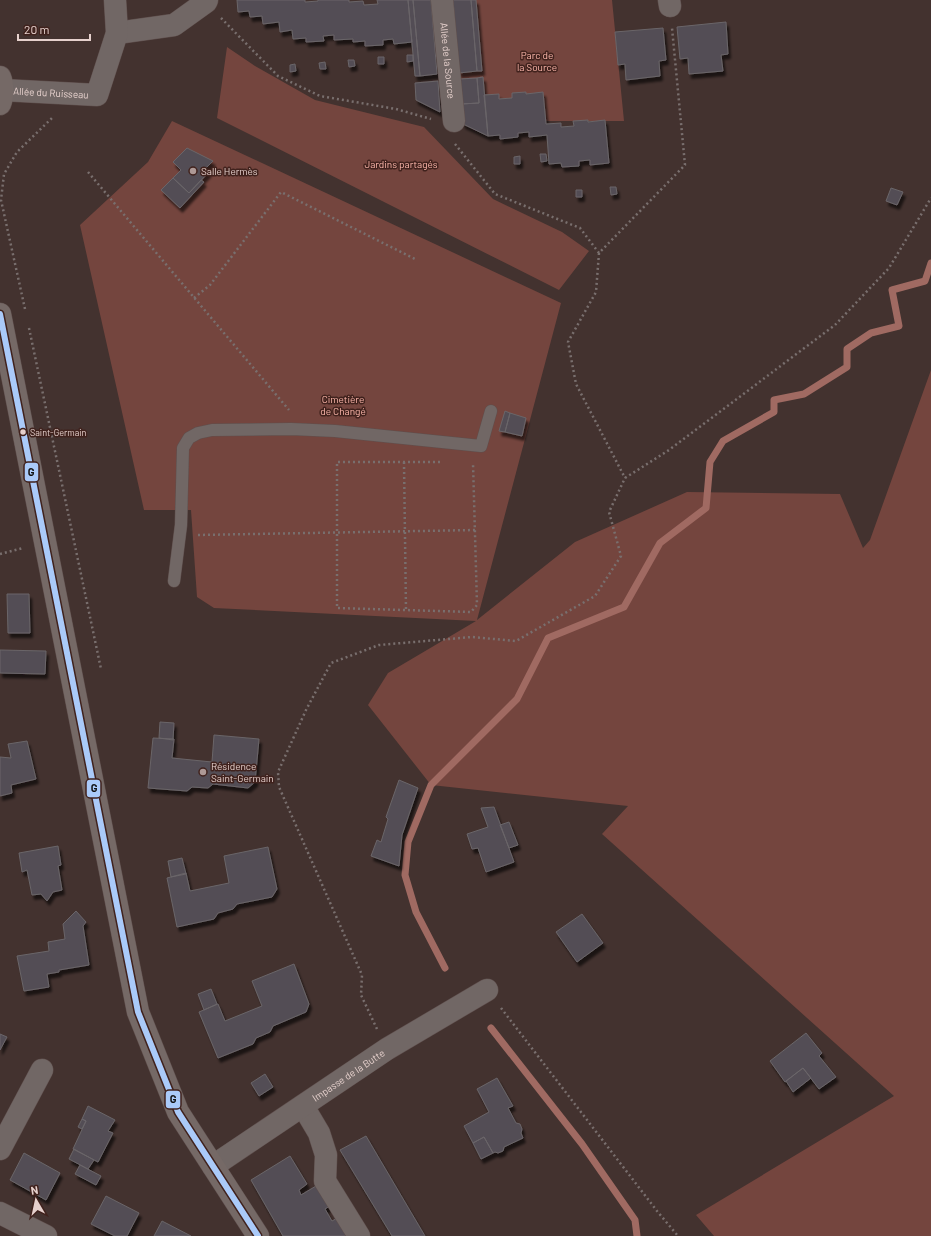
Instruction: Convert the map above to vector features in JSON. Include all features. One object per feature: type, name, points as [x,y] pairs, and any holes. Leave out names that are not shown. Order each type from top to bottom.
[{"type":"street","name":"Allée du Ruisseau","points":[[0,90],[97,95],[117,33],[115,0]]},
{"type":"street","name":"Allée de la Source","points":[[442,0],[454,121]]},
{"type":"street","points":[[117,33],[174,25],[207,1]]},
{"type":"street","points":[[0,314],[138,1012],[178,1112],[258,1236]]},
{"type":"street","name":"Impasse de la Butte","points":[[213,1166],[387,1049],[487,990]]},
{"type":"street","points":[[0,1149],[42,1070]]},
{"type":"street","points":[[303,1106],[319,1133],[326,1155],[325,1181],[359,1236]]},
{"type":"street","points":[[0,1213],[46,1236]]},
{"type":"lane","points":[[174,581],[181,525],[183,448],[189,438],[198,433],[212,430],[335,431],[481,446],[491,411]]},
{"type":"path","points":[[207,1],[278,76],[320,96],[396,108],[442,122],[454,121],[449,137],[495,194],[580,228],[599,253]]},
{"type":"path","points":[[626,478],[576,384],[568,342],[596,292],[599,253],[685,165],[670,3]]},
{"type":"path","points":[[25,309],[2,200],[1,188],[4,174],[17,152],[52,118],[54,93]]},
{"type":"path","points":[[88,172],[306,430]]},
{"type":"path","points":[[194,298],[210,285],[281,192],[415,259]]},
{"type":"path","points":[[387,1049],[361,995],[362,975],[279,787],[278,772],[306,710],[331,663],[378,645],[472,637],[516,641],[595,596],[620,556],[609,512],[626,478],[669,450],[835,325],[889,268],[931,198]]},
{"type":"path","points":[[28,325],[100,668]]},
{"type":"path","points":[[442,462],[337,462],[337,608],[471,612],[477,605],[473,445]]},
{"type":"path","points":[[404,462],[406,610]]},
{"type":"path","points":[[180,536],[475,530]]},
{"type":"path","points":[[487,990],[657,1211],[678,1236]]},
{"type":"green space","name":"Parc de la Source","points":[[451,0],[612,0],[624,121],[454,121]]},
{"type":"green space","name":"Jardins partagés","points":[[227,47],[255,66],[315,100],[424,127],[493,199],[562,232],[589,251],[559,290],[217,118]]},
{"type":"green space","name":"Cimetière de Changé","points":[[172,121],[561,303],[477,620],[575,542],[687,492],[840,494],[863,548],[870,540],[931,370],[931,1236],[714,1236],[696,1215],[894,1096],[602,834],[628,806],[431,785],[368,705],[388,673],[476,621],[214,608],[197,597],[191,510],[144,510],[80,225],[148,162]]},
{"type":"building","points":[[237,0],[305,0],[305,2],[318,0],[349,0],[349,2],[363,1],[364,5],[378,4],[377,0],[408,0],[412,42],[394,44],[393,39],[383,40],[383,45],[365,46],[365,41],[353,42],[353,39],[334,40],[334,35],[323,36],[324,41],[306,42],[306,38],[293,39],[292,30],[280,32],[279,22],[263,24],[262,16],[250,17],[249,11],[238,12]]},
{"type":"building","points":[[408,0],[413,0],[420,76],[415,76]]},
{"type":"building","points":[[413,0],[431,0],[437,74],[420,76]]},
{"type":"building","points":[[453,0],[471,0],[477,71],[459,73]]},
{"type":"building","points":[[471,0],[476,0],[482,71],[477,71]]},
{"type":"building","points":[[726,22],[728,54],[721,55],[723,71],[689,74],[688,58],[680,59],[677,27]]},
{"type":"building","points":[[663,28],[666,60],[659,61],[660,76],[626,80],[625,64],[618,65],[615,32]]},
{"type":"building","points":[[407,55],[413,55],[413,61],[407,62]]},
{"type":"building","points":[[378,57],[384,57],[384,64],[378,64]]},
{"type":"building","points":[[348,60],[354,60],[355,66],[349,67]]},
{"type":"building","points":[[325,62],[326,69],[320,69],[319,63]]},
{"type":"building","points":[[295,64],[296,71],[290,72],[290,65]]},
{"type":"building","points":[[483,77],[488,136],[463,124],[461,104],[479,103],[477,78]]},
{"type":"building","points":[[477,78],[479,103],[461,104],[460,79]]},
{"type":"building","points":[[438,81],[440,112],[416,100],[415,83]]},
{"type":"building","points":[[526,92],[526,94],[543,92],[546,124],[561,123],[561,127],[574,126],[573,121],[588,120],[588,122],[605,120],[609,163],[590,165],[590,160],[579,161],[579,166],[562,167],[561,163],[549,164],[547,135],[529,137],[529,132],[518,133],[518,137],[500,139],[500,135],[488,136],[484,95],[499,94],[499,99],[512,98],[512,93]]},
{"type":"building","name":"Salle Hermès","points":[[187,148],[213,161],[205,169],[209,172],[189,193],[173,178],[181,170],[173,162]]},
{"type":"building","points":[[540,154],[546,154],[547,161],[541,162]]},
{"type":"building","points":[[520,156],[520,164],[514,164],[514,157]]},
{"type":"building","points":[[173,178],[189,193],[201,180],[204,182],[180,208],[161,190]]},
{"type":"building","points":[[610,187],[616,187],[617,194],[611,195]]},
{"type":"building","points":[[891,188],[903,192],[897,205],[886,201]]},
{"type":"building","points":[[576,190],[582,190],[582,197],[576,197]]},
{"type":"building","points":[[505,411],[510,413],[505,432],[499,431]]},
{"type":"building","points":[[510,413],[526,418],[522,436],[505,432]]},
{"type":"building","points":[[7,594],[29,594],[30,633],[8,633]]},
{"type":"building","points":[[0,650],[46,651],[45,674],[0,673]]},
{"type":"building","points":[[160,722],[174,723],[173,740],[159,738]]},
{"type":"building","name":"Résidence Saint-Germain","points":[[214,735],[259,739],[255,782],[248,788],[213,784],[208,788],[192,787],[187,791],[148,788],[153,738],[174,739],[172,758],[212,762]]},
{"type":"building","points":[[27,741],[36,779],[11,785],[12,793],[0,796],[0,757],[11,758],[8,744]]},
{"type":"building","points":[[399,780],[418,788],[402,835],[399,866],[371,856],[377,840],[381,842],[388,819],[386,817]]},
{"type":"building","points":[[494,807],[514,862],[486,872],[478,848],[472,849],[467,834],[488,827],[481,808]]},
{"type":"building","points":[[509,822],[518,845],[509,848],[500,825]]},
{"type":"building","points":[[58,846],[61,865],[58,866],[62,890],[53,892],[47,901],[41,894],[32,895],[27,870],[22,872],[19,853]]},
{"type":"building","points":[[268,847],[277,889],[272,897],[237,904],[233,909],[218,913],[214,919],[177,927],[167,878],[186,873],[190,891],[229,883],[224,856]]},
{"type":"building","points":[[182,858],[186,874],[171,877],[168,861]]},
{"type":"building","points":[[76,911],[86,922],[83,926],[89,965],[59,970],[59,972],[47,974],[49,987],[24,991],[17,956],[49,951],[48,942],[65,939],[63,924]]},
{"type":"building","points":[[582,914],[603,943],[577,962],[556,932]]},
{"type":"building","points":[[294,964],[309,1004],[306,1012],[273,1026],[270,1032],[256,1038],[253,1044],[218,1058],[199,1012],[218,1004],[225,1021],[262,1006],[252,981]]},
{"type":"building","points":[[211,989],[217,1004],[204,1010],[198,994]]},
{"type":"building","points":[[806,1033],[822,1053],[819,1056],[836,1077],[819,1089],[803,1068],[785,1082],[770,1061]]},
{"type":"building","points":[[0,1034],[7,1037],[0,1050]]},
{"type":"building","points":[[803,1068],[811,1078],[793,1092],[786,1081]]},
{"type":"building","points":[[265,1074],[273,1087],[259,1096],[251,1083]]},
{"type":"building","points":[[497,1078],[513,1106],[508,1108],[516,1123],[520,1124],[523,1138],[504,1147],[503,1151],[493,1153],[484,1137],[473,1143],[464,1126],[489,1112],[477,1089]]},
{"type":"building","points":[[88,1106],[115,1120],[108,1131],[113,1133],[98,1162],[73,1149],[86,1121],[82,1119]]},
{"type":"building","points":[[82,1119],[86,1121],[82,1129],[78,1127]]},
{"type":"building","points":[[366,1136],[425,1236],[392,1236],[340,1150]]},
{"type":"building","points":[[484,1137],[493,1153],[481,1159],[473,1143]]},
{"type":"building","points":[[74,1149],[94,1160],[88,1169],[69,1159]]},
{"type":"building","points":[[24,1153],[60,1173],[46,1200],[10,1180]]},
{"type":"building","points":[[290,1156],[307,1184],[299,1190],[301,1195],[321,1183],[333,1204],[325,1209],[332,1221],[341,1216],[352,1236],[283,1236],[251,1180]]},
{"type":"building","points":[[80,1165],[101,1176],[96,1185],[75,1174]]},
{"type":"building","points":[[106,1196],[139,1213],[127,1236],[115,1236],[91,1224]]},
{"type":"building","points":[[162,1221],[191,1236],[154,1236]]},
{"type":"waterway","points":[[445,968],[416,912],[405,875],[408,842],[431,785],[517,699],[548,638],[624,607],[660,543],[706,508],[710,462],[723,441],[774,412],[774,400],[804,394],[847,367],[847,349],[871,333],[899,326],[892,290],[925,281],[931,263]]},
{"type":"waterway","points":[[491,1028],[582,1144],[635,1220],[637,1236]]},
{"type":"transit line","name":"G","points":[[0,314],[138,1012],[178,1112],[258,1236]]},
{"type":"place","name":"Salle Hermès","points":[[193,171]]},
{"type":"place","name":"Saint-Germain","points":[[23,432]]},
{"type":"place","name":"Résidence Saint-Germain","points":[[203,772]]}]
